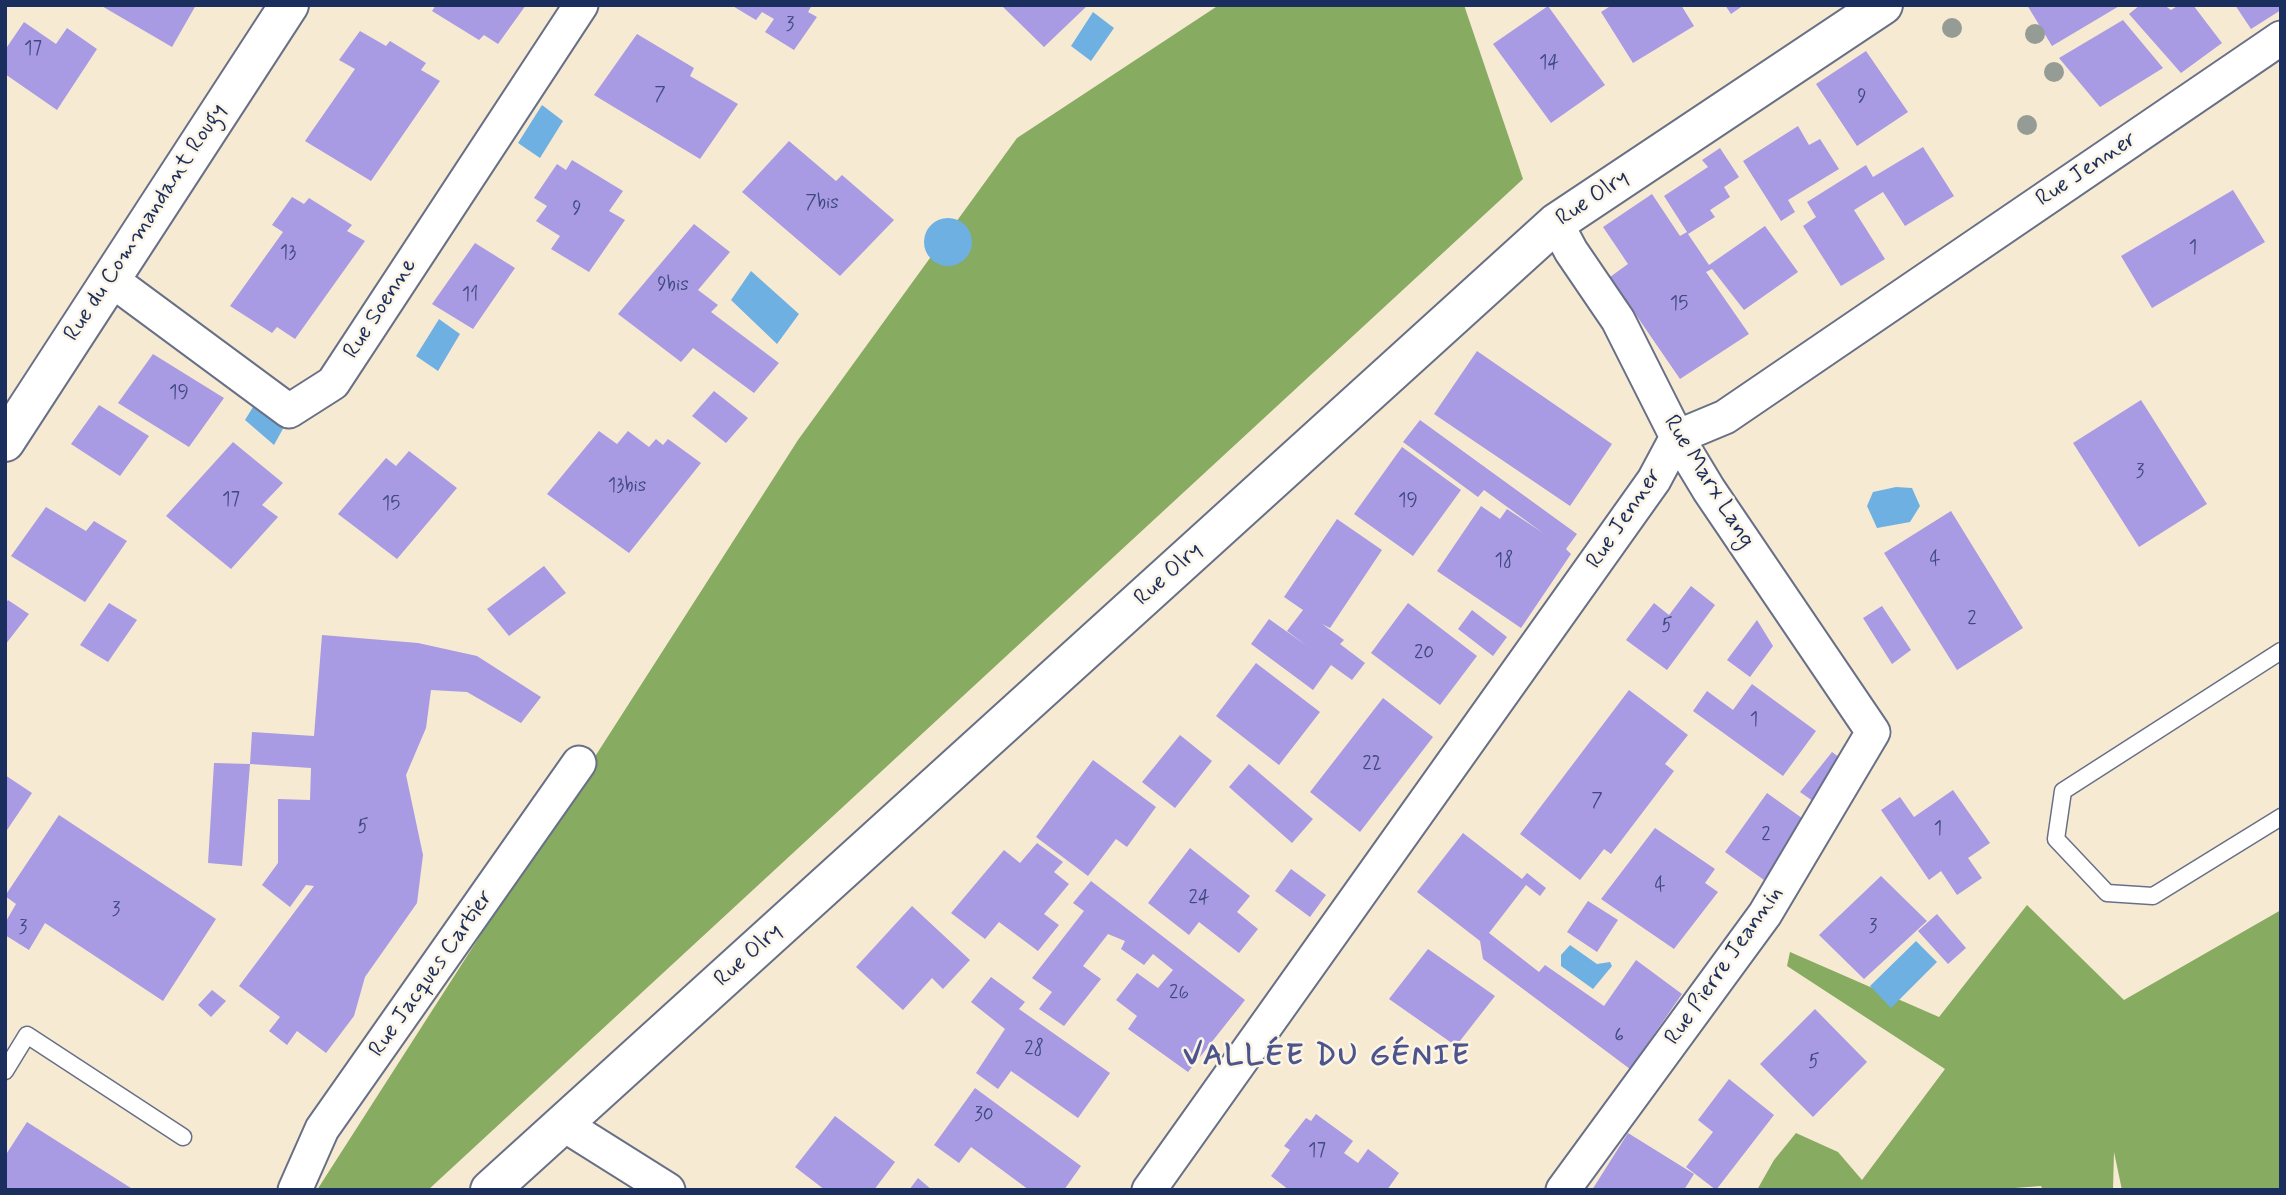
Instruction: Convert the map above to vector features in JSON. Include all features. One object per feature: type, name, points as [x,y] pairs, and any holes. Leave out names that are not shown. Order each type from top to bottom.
[{"type":"street","name":"Rue du Commandant Rougy","points":[[5,442],[109,278],[289,5]]},
{"type":"street","name":"Rue Soenne","points":[[109,278],[289,411],[332,383],[581,5]]},
{"type":"street","name":"Rue Olry","points":[[491,1190],[1556,223],[1883,5]]},
{"type":"street","name":"Rue Jenner","points":[[1149,1190],[1654,480],[1677,437],[1725,417],[2281,38]]},
{"type":"street","name":"Rue Marx Lang","points":[[1556,223],[1571,251],[1618,320],[1677,437],[1709,490],[1873,732]]},
{"type":"street","name":"Rue Pierre Jeannin","points":[[1563,1190],[1765,914],[1873,732]]},
{"type":"street","name":"Rue Jacques Cartier","points":[[295,1190],[322,1129],[579,763]]},
{"type":"street","points":[[563,1124],[668,1190]]},
{"type":"lane","points":[[2281,651],[2063,791],[2056,839],[2107,893],[2152,896],[2281,817]]},
{"type":"lane","points":[[5,1071],[27,1035],[183,1137]]},
{"type":"green space","points":[[1219,5],[1464,5],[1523,179],[428,1190],[317,1190],[798,440],[1017,138]]},
{"type":"green space","points":[[2027,905],[2124,1000],[2281,910],[2281,1190],[2122,1190],[2114,1152],[2113,1190],[2043,1190],[2041,1186],[1988,1190],[1757,1190],[1774,1160],[1796,1133],[1838,1152],[1862,1180],[1945,1069],[1787,966],[1790,952],[1939,1017]]},
{"type":"water","points":[[1093,12],[1114,28],[1091,61],[1071,46]]},
{"type":"water","points":[[542,105],[563,121],[540,158],[518,143]]},
{"type":"water","points":[[948,218],[965,225],[972,242],[965,259],[948,266],[931,259],[924,242],[931,225]]},
{"type":"water","points":[[751,271],[799,314],[777,344],[731,300]]},
{"type":"water","points":[[439,319],[460,334],[438,371],[416,356]]},
{"type":"water","points":[[261,394],[290,416],[274,445],[245,420]]},
{"type":"water","points":[[1896,487],[1912,488],[1920,506],[1910,522],[1877,528],[1867,506],[1873,492]]},
{"type":"water","points":[[1916,941],[1937,962],[1891,1008],[1870,986]]},
{"type":"water","points":[[1570,945],[1597,964],[1610,962],[1612,966],[1593,989],[1561,966],[1561,955]]},
{"type":"building","points":[[100,5],[196,5],[172,47]]},
{"type":"building","points":[[436,5],[526,5],[498,44],[484,35],[479,40],[432,11]]},
{"type":"building","points":[[731,5],[812,5],[808,12],[817,17],[794,50],[765,32],[774,19],[762,12],[756,20]]},
{"type":"building","points":[[1001,5],[1088,5],[1044,47]]},
{"type":"building","points":[[1612,5],[1681,5],[1694,26],[1633,63],[1601,12]]},
{"type":"building","points":[[1725,5],[1744,5],[1731,14]]},
{"type":"building","points":[[2027,5],[2121,5],[2052,46]]},
{"type":"building","points":[[2140,5],[2164,5],[2171,10],[2179,5],[2193,5],[2222,43],[2181,73],[2129,14]]},
{"type":"building","points":[[2235,5],[2281,5],[2281,10],[2251,29]]},
{"type":"building","points":[[1548,6],[1605,85],[1551,123],[1493,44]]},
{"type":"building","points":[[2123,20],[2163,68],[2100,107],[2059,58]]},
{"type":"building","points":[[24,22],[56,44],[67,28],[97,49],[57,110],[5,74],[5,50]]},
{"type":"building","points":[[360,31],[386,46],[390,41],[426,63],[421,70],[440,81],[371,181],[305,141],[355,69],[339,60]]},
{"type":"building","points":[[637,34],[694,68],[690,76],[738,104],[700,159],[594,95]]},
{"type":"building","points":[[1866,51],[1908,112],[1857,146],[1816,84]]},
{"type":"building","points":[[1798,126],[1809,145],[1820,139],[1839,169],[1788,200],[1795,212],[1781,221],[1743,161]]},
{"type":"building","points":[[789,141],[836,181],[842,175],[894,220],[840,276],[742,192]]},
{"type":"building","points":[[1923,147],[1954,196],[1905,226],[1883,192],[1854,210],[1885,259],[1841,286],[1803,226],[1816,217],[1807,202],[1866,165],[1873,177]]},
{"type":"building","points":[[1720,148],[1739,177],[1724,187],[1730,197],[1710,210],[1715,217],[1688,234],[1709,265],[1765,226],[1798,272],[1744,310],[1712,269],[1706,272],[1749,334],[1680,379],[1610,277],[1628,264],[1603,227],[1652,194],[1680,236],[1687,232],[1664,196],[1708,167],[1702,160]]},
{"type":"building","points":[[572,160],[623,191],[609,211],[625,220],[589,272],[551,249],[560,236],[536,221],[547,206],[534,198],[557,164],[566,170]]},
{"type":"building","points":[[2233,190],[2265,242],[2152,308],[2121,256]]},
{"type":"building","points":[[292,197],[304,204],[309,198],[352,225],[347,231],[365,241],[295,339],[277,327],[272,333],[230,306],[283,232],[272,225]]},
{"type":"building","points":[[694,224],[730,252],[698,290],[718,305],[711,312],[779,363],[754,393],[693,348],[681,362],[618,314]]},
{"type":"building","points":[[475,243],[515,268],[473,329],[432,304]]},
{"type":"building","points":[[1477,351],[1612,444],[1570,506],[1434,414]]},
{"type":"building","points":[[153,354],[224,398],[189,447],[118,403]]},
{"type":"building","points":[[714,391],[748,418],[726,443],[692,416]]},
{"type":"building","points":[[2141,400],[2207,504],[2139,547],[2073,443]]},
{"type":"building","points":[[99,405],[149,436],[120,476],[71,444]]},
{"type":"building","points":[[1420,420],[1577,534],[1566,549],[1571,554],[1521,628],[1437,571],[1481,506],[1500,519],[1507,509],[1543,533],[1484,490],[1478,497],[1403,442]]},
{"type":"building","points":[[599,431],[617,444],[628,431],[649,447],[656,439],[663,445],[668,439],[701,463],[629,553],[547,494]]},
{"type":"building","points":[[233,442],[283,483],[262,505],[278,517],[231,569],[166,516]]},
{"type":"building","points":[[1402,447],[1461,490],[1413,556],[1354,514]]},
{"type":"building","points":[[409,451],[457,488],[397,559],[338,514],[386,458],[396,466]]},
{"type":"building","points":[[46,507],[86,531],[94,521],[127,541],[85,602],[11,556]]},
{"type":"building","points":[[1951,511],[2023,628],[1957,670],[1884,553]]},
{"type":"building","points":[[1337,519],[1382,550],[1330,628],[1322,624],[1344,640],[1340,644],[1365,663],[1352,680],[1331,665],[1313,690],[1251,644],[1269,619],[1307,646],[1287,631],[1303,610],[1284,597]]},
{"type":"building","points":[[544,566],[566,593],[509,636],[487,609]]},
{"type":"building","points":[[1691,586],[1715,605],[1667,670],[1626,640],[1654,603],[1669,615]]},
{"type":"building","points":[[8,600],[29,614],[5,645],[5,604]]},
{"type":"building","points":[[109,603],[137,620],[108,662],[80,645]]},
{"type":"building","points":[[1408,603],[1477,656],[1440,705],[1371,653]]},
{"type":"building","points":[[1882,606],[1911,650],[1892,664],[1863,618]]},
{"type":"building","points":[[1472,610],[1507,637],[1493,656],[1458,629]]},
{"type":"building","points":[[1757,620],[1773,646],[1750,677],[1727,660]]},
{"type":"building","points":[[322,635],[418,643],[477,656],[541,697],[521,723],[467,692],[431,690],[426,728],[406,775],[423,855],[417,903],[365,977],[354,1016],[326,1053],[297,1031],[287,1045],[269,1031],[280,1017],[239,986],[314,886],[306,885],[290,907],[262,885],[278,863],[278,799],[310,800],[311,768],[250,764],[252,732],[314,736]]},
{"type":"building","points":[[1256,663],[1320,712],[1279,765],[1216,716]]},
{"type":"building","points":[[1752,684],[1816,731],[1783,776],[1693,711],[1707,691],[1733,710]]},
{"type":"building","points":[[1629,690],[1688,735],[1665,764],[1674,771],[1611,854],[1604,849],[1580,880],[1520,834]]},
{"type":"building","points":[[1383,698],[1433,737],[1360,832],[1310,792]]},
{"type":"building","points":[[1180,735],[1212,761],[1175,808],[1142,782]]},
{"type":"building","points":[[1832,752],[1851,766],[1820,806],[1800,792]]},
{"type":"building","points":[[1093,760],[1156,807],[1127,847],[1116,839],[1088,876],[1036,837]]},
{"type":"building","points":[[214,763],[250,764],[242,866],[208,863]]},
{"type":"building","points":[[1249,764],[1313,819],[1292,843],[1229,787]]},
{"type":"building","points":[[5,775],[32,793],[5,833]]},
{"type":"building","points":[[1953,790],[1990,843],[1968,858],[1982,878],[1957,895],[1941,871],[1929,880],[1881,810],[1900,797],[1914,817]]},
{"type":"building","points":[[1767,793],[1806,821],[1764,880],[1725,852]]},
{"type":"building","points":[[59,815],[216,919],[163,1001],[45,923],[29,950],[5,935],[5,923],[16,904],[5,896]]},
{"type":"building","points":[[1655,828],[1715,869],[1705,883],[1718,892],[1674,949],[1601,899]]},
{"type":"building","points":[[1463,833],[1522,879],[1527,873],[1546,888],[1540,896],[1526,885],[1489,933],[1539,972],[1545,965],[1604,1006],[1636,960],[1682,994],[1630,1069],[1483,959],[1480,941],[1417,892]]},
{"type":"building","points":[[1037,843],[1063,862],[1054,872],[1069,884],[1044,914],[1059,925],[1038,951],[999,922],[985,939],[951,913],[1004,850],[1020,863]]},
{"type":"building","points":[[1190,848],[1250,896],[1237,912],[1258,929],[1239,953],[1199,922],[1189,935],[1148,903]]},
{"type":"building","points":[[1291,869],[1326,895],[1310,917],[1275,891]]},
{"type":"building","points":[[1881,876],[1927,921],[1864,979],[1819,935]]},
{"type":"building","points":[[1091,881],[1245,1000],[1188,1072],[1128,1029],[1137,1016],[1116,1000],[1137,973],[1158,988],[1173,970],[1153,954],[1144,965],[1121,949],[1125,941],[1108,934],[1083,966],[1101,979],[1064,1026],[1039,1009],[1052,992],[1032,978],[1084,911],[1073,903]]},
{"type":"building","points":[[1588,901],[1618,920],[1597,952],[1567,932]]},
{"type":"building","points":[[912,906],[970,960],[943,989],[932,978],[903,1010],[856,967]]},
{"type":"building","points":[[1937,914],[1966,948],[1948,964],[1918,931]]},
{"type":"building","points":[[1428,949],[1495,996],[1456,1046],[1389,999]]},
{"type":"building","points":[[991,977],[1025,1002],[1019,1009],[1110,1073],[1078,1118],[1011,1071],[998,1089],[976,1073],[1005,1029],[971,1002]]},
{"type":"building","points":[[212,990],[226,1001],[211,1017],[198,1005]]},
{"type":"building","points":[[1815,1009],[1867,1062],[1813,1117],[1760,1064]]},
{"type":"building","points":[[1729,1079],[1774,1115],[1716,1190],[1686,1167],[1713,1132],[1698,1120]]},
{"type":"building","points":[[975,1088],[1081,1166],[1064,1190],[1029,1190],[971,1147],[959,1163],[934,1145]]},
{"type":"building","points":[[1316,1114],[1353,1141],[1344,1153],[1358,1163],[1368,1149],[1399,1173],[1387,1190],[1289,1190],[1271,1176],[1290,1150],[1284,1146],[1306,1118],[1311,1121]]},
{"type":"building","points":[[835,1116],[895,1162],[874,1190],[825,1190],[795,1167]]},
{"type":"building","points":[[27,1122],[134,1190],[5,1190],[5,1156]]},
{"type":"building","points":[[1628,1133],[1694,1174],[1684,1190],[1592,1190]]},
{"type":"building","points":[[918,1178],[932,1190],[909,1190]]},
{"type":"district","name":"VALLÉE DU GÉNIE","points":[[1327,1058]]}]
